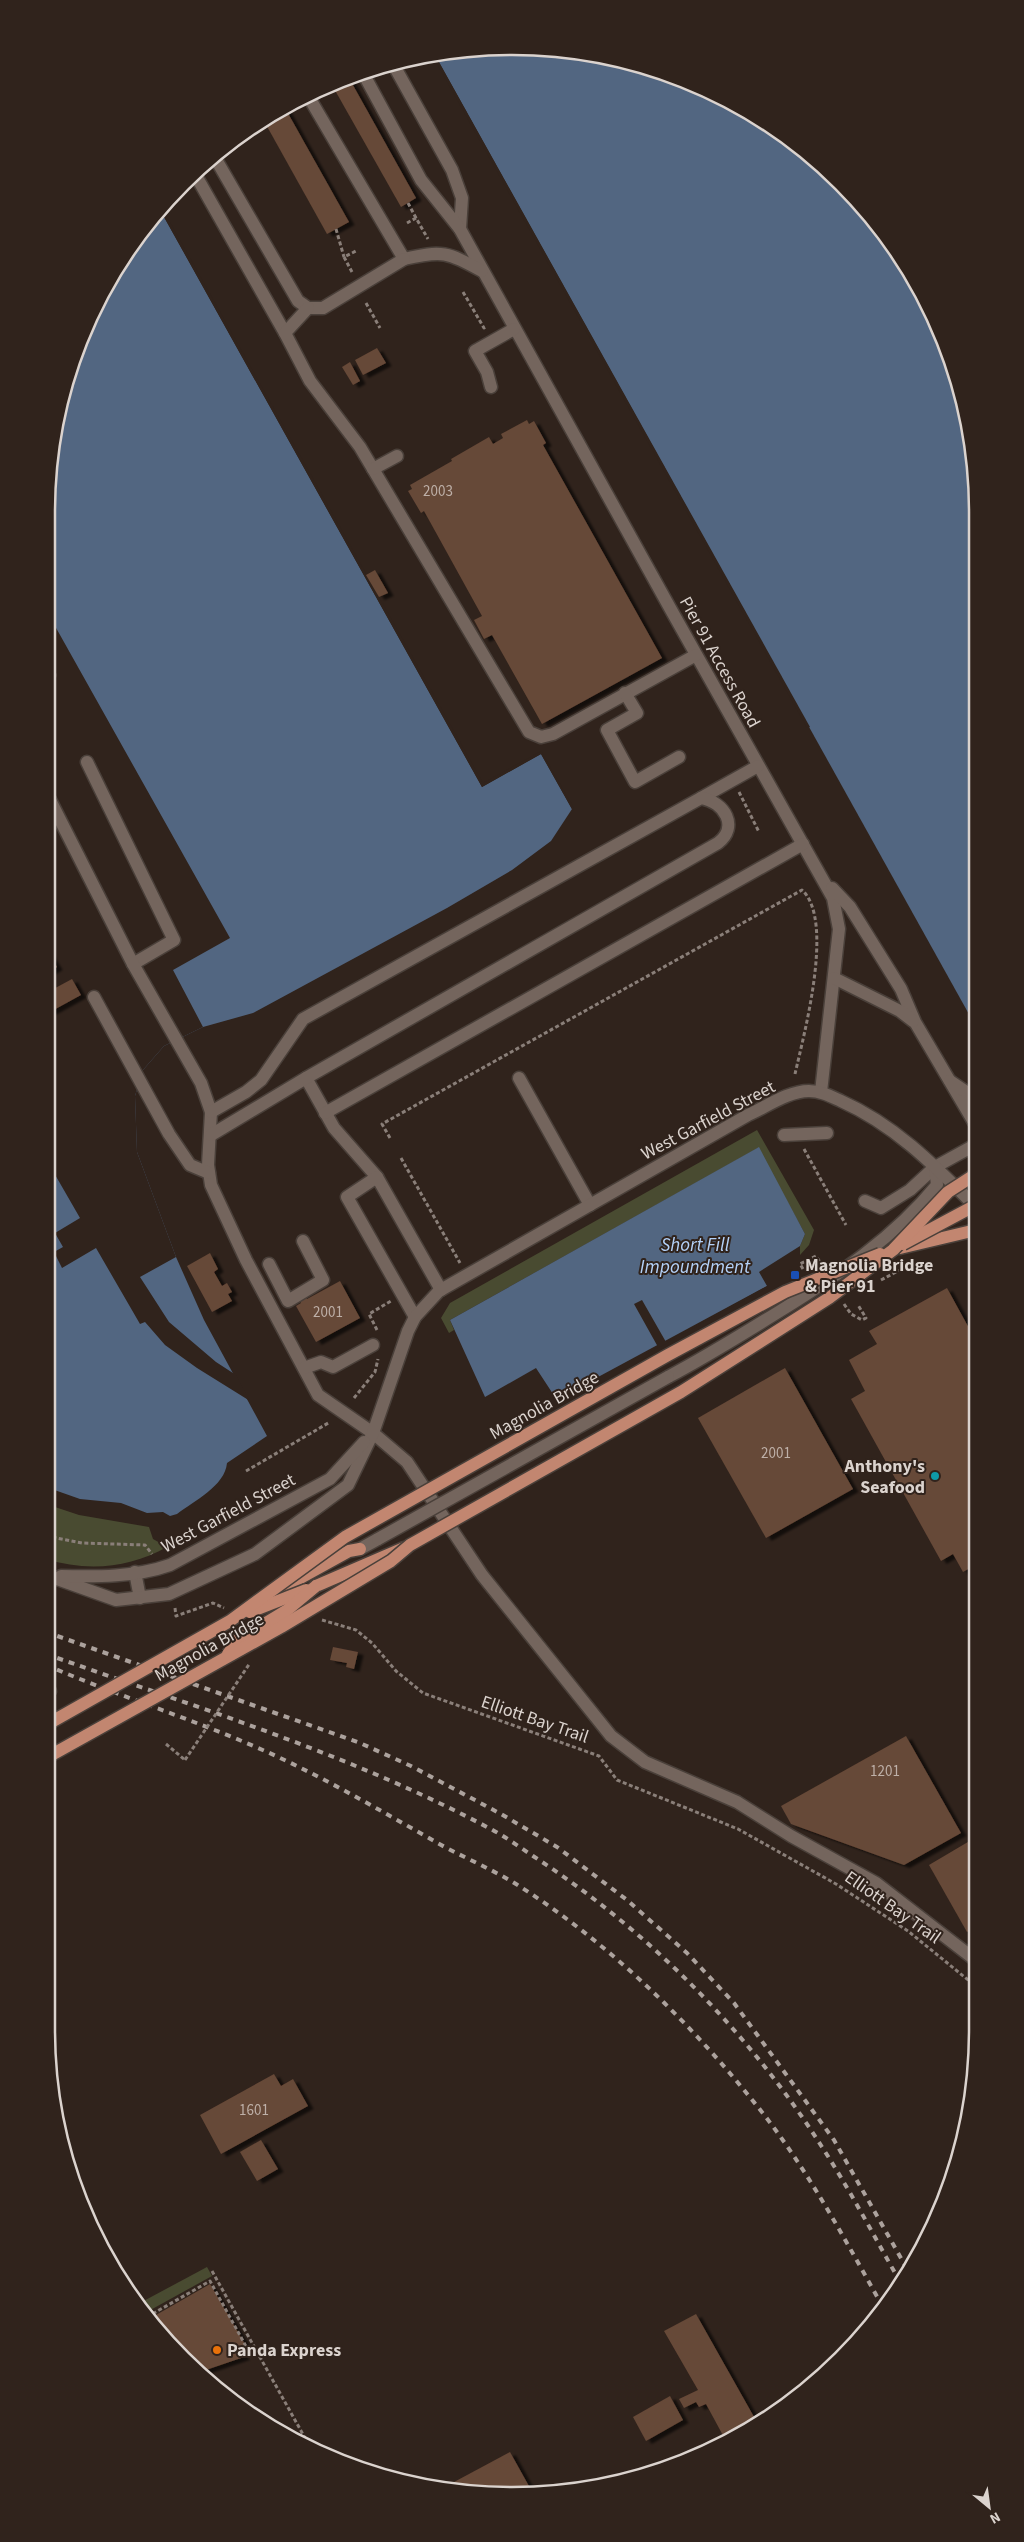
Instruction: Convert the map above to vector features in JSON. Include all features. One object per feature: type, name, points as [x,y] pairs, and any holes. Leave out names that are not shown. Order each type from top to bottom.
[{"type":"main road","points":[[893,1250],[948,1192],[969,1178]]},
{"type":"main road","name":"Magnolia Bridge","points":[[55,1720],[230,1614],[256,1602],[345,1538],[668,1355],[785,1292],[893,1250],[969,1210]]},
{"type":"main road","points":[[893,1250],[969,1232]]},
{"type":"main road","name":"Magnolia Bridge","points":[[230,1614],[316,1586],[410,1545],[681,1392],[828,1298],[893,1250]]},
{"type":"main road","name":"Magnolia Bridge","points":[[55,1753],[224,1659],[391,1561],[410,1545]]},
{"type":"main road","points":[[256,1602],[348,1551],[360,1549]]},
{"type":"main road","points":[[224,1659],[238,1640],[286,1611],[360,1549]]},
{"type":"street","points":[[397,70],[452,170],[462,198],[460,230]]},
{"type":"street","name":"Pier 91 Access Road","points":[[366,79],[421,180],[460,230],[833,898],[838,918],[834,978],[821,1092]]},
{"type":"street","points":[[311,101],[404,259]]},
{"type":"street","points":[[218,163],[278,270],[298,301],[308,308],[323,308],[404,259],[433,252],[456,257],[482,271]]},
{"type":"street","points":[[198,180],[285,332],[310,381],[360,447],[529,732],[541,737],[553,734],[696,655]]},
{"type":"street","points":[[285,332],[308,308]]},
{"type":"street","points":[[491,387],[487,372],[475,351],[514,329]]},
{"type":"street","points":[[373,469],[397,456]]},
{"type":"street","points":[[625,693],[637,713],[607,730],[635,782],[679,757]]},
{"type":"street","points":[[87,762],[174,940],[133,964]]},
{"type":"street","points":[[211,1112],[246,1092],[261,1080],[303,1019],[758,766]]},
{"type":"street","points":[[211,1135],[306,1078],[718,843],[726,837],[729,828],[728,819],[718,804],[701,798]]},
{"type":"street","points":[[55,810],[133,964],[201,1083],[211,1112],[211,1185],[223,1214],[318,1395],[373,1433],[407,1462],[482,1576],[611,1736],[645,1762],[737,1802],[791,1836],[876,1883],[969,1955]]},
{"type":"street","points":[[325,1113],[803,844]]},
{"type":"street","points":[[820,875],[850,907],[901,989],[914,1022],[969,1113]]},
{"type":"street","points":[[834,978],[900,1011],[914,1022]]},
{"type":"street","points":[[94,997],[169,1134],[190,1164],[210,1174]]},
{"type":"street","points":[[306,1078],[340,1137],[377,1177],[441,1290]]},
{"type":"street","points":[[519,1078],[590,1205]]},
{"type":"street","points":[[949,1080],[969,1094]]},
{"type":"street","name":"West Garfield Street","points":[[55,1578],[116,1600],[140,1598],[169,1594],[255,1554],[348,1484],[373,1433],[415,1317],[441,1290],[748,1115],[793,1094],[807,1091],[821,1092],[851,1105],[895,1131],[969,1199]]},
{"type":"street","points":[[784,1135],[827,1133]]},
{"type":"street","points":[[865,1201],[881,1208],[910,1190],[935,1167],[969,1149]]},
{"type":"street","points":[[360,1549],[725,1345],[830,1280],[895,1231],[923,1203],[937,1185],[935,1167]]},
{"type":"street","points":[[377,1177],[346,1197],[415,1317]]},
{"type":"street","points":[[272,1309],[323,1280],[303,1241]]},
{"type":"street","points":[[269,1264],[288,1300]]},
{"type":"street","points":[[304,1368],[321,1362],[333,1367],[373,1345]]},
{"type":"street","name":"West Garfield Street","points":[[55,1575],[95,1577],[170,1565],[330,1479],[373,1433]]},
{"type":"street","points":[[134,1572],[140,1598]]},
{"type":"path","points":[[408,203],[430,243]]},
{"type":"path","points":[[407,223],[416,218]]},
{"type":"path","points":[[336,229],[344,257],[352,272]]},
{"type":"path","points":[[344,257],[356,251]]},
{"type":"path","points":[[463,292],[484,328],[493,323]]},
{"type":"path","points":[[366,303],[380,328]]},
{"type":"path","points":[[739,792],[759,832]]},
{"type":"path","points":[[390,1138],[382,1124],[802,890],[818,924],[812,994],[795,1074]]},
{"type":"path","points":[[803,1148],[846,1225]]},
{"type":"path","points":[[830,1280],[851,1314],[862,1320],[866,1318],[858,1305]]},
{"type":"path","points":[[246,1471],[331,1421]]},
{"type":"path","points":[[55,1538],[82,1543],[145,1545],[153,1555]]},
{"type":"path","points":[[175,1607],[176,1616],[213,1603],[230,1614]]},
{"type":"path","name":"Elliott Bay Trail","points":[[319,1620],[356,1630],[372,1643],[396,1671],[423,1693],[599,1756],[617,1780],[738,1829],[880,1911],[908,1931],[969,1981]]},
{"type":"path","points":[[166,1744],[185,1760],[255,1656]]},
{"type":"path","points":[[253,2359],[210,2281],[212,2271],[305,2437]]},
{"type":"path","points":[[153,2313],[210,2281]]},
{"type":"green space","points":[[757,1130],[814,1230],[809,1245],[800,1255],[800,1246],[805,1234],[758,1148],[450,1320],[454,1330],[449,1333],[441,1318],[450,1303]]},
{"type":"green space","points":[[55,1507],[79,1515],[149,1527],[153,1539],[167,1547],[138,1560],[108,1566],[77,1566],[55,1561]]},
{"type":"green space","points":[[207,2267],[212,2276],[151,2310],[144,2301]]},
{"type":"water","points":[[512,55],[572,59],[601,64],[659,79],[714,102],[766,132],[813,168],[856,211],[875,234],[908,284],[922,310],[945,365],[960,423],[968,482],[969,1014],[439,61],[482,56]]},
{"type":"water","points":[[164,216],[482,787],[541,754],[572,809],[551,841],[512,870],[447,908],[253,1013],[203,1027],[164,1046],[143,1070],[135,1096],[137,1152],[176,1257],[204,1320],[267,1436],[227,1463],[221,1479],[215,1486],[177,1514],[170,1516],[163,1512],[147,1513],[121,1503],[80,1499],[55,1490],[56,482],[64,423],[79,365],[90,337],[116,283],[149,234]]},
{"type":"water","name":"Short Fill Impoundment","points":[[759,1147],[805,1234],[800,1246],[759,1272],[767,1286],[574,1390],[553,1394],[536,1368],[485,1397],[450,1320]]},
{"type":"pier","points":[[439,61],[810,727],[807,728],[436,62]]},
{"type":"pier","points":[[165,214],[483,783],[541,751],[574,808],[573,811],[541,754],[482,787],[164,216]]},
{"type":"pier","points":[[55,626],[230,938],[173,970],[203,1027],[164,1046],[143,1070],[135,1096],[137,1152],[176,1257],[140,1277],[169,1322],[216,1362],[236,1375],[250,1401],[197,1368],[165,1345],[145,1322],[140,1324],[96,1248],[62,1268],[55,1251],[63,1247],[55,1233],[80,1218],[55,1175]]},
{"type":"pier","points":[[769,1285],[768,1288],[645,1355],[658,1347],[634,1304],[642,1300],[666,1342]]},
{"type":"building","points":[[352,84],[416,198],[401,207],[335,91]]},
{"type":"building","points":[[288,114],[349,222],[327,234],[267,126]]},
{"type":"building","points":[[377,348],[386,363],[363,375],[355,360]]},
{"type":"building","points":[[350,362],[360,381],[353,385],[342,367]]},
{"type":"building","points":[[527,420],[529,424],[534,421],[546,443],[543,445],[662,658],[542,724],[492,635],[484,639],[474,620],[482,616],[424,511],[421,513],[408,491],[412,489],[410,485],[452,461],[451,459],[489,437],[493,444],[503,438],[501,434]]},
{"type":"building","points":[[375,570],[388,593],[379,597],[366,575]]},
{"type":"building","points":[[72,979],[81,995],[55,1009],[55,988]]},
{"type":"building","points":[[210,1253],[218,1269],[214,1272],[222,1286],[227,1283],[232,1292],[228,1294],[232,1301],[212,1312],[187,1266]]},
{"type":"building","points":[[340,1281],[360,1318],[316,1342],[296,1306],[301,1303],[299,1299],[305,1296],[307,1299]]},
{"type":"building","name":"Anthony's Seafood","points":[[947,1288],[969,1328],[969,1569],[963,1572],[953,1554],[941,1561],[851,1399],[865,1391],[849,1360],[877,1344],[869,1331]]},
{"type":"building","points":[[785,1368],[853,1489],[766,1538],[698,1418]]},
{"type":"building","points":[[333,1647],[358,1652],[354,1669],[346,1667],[347,1663],[330,1660]]},
{"type":"building","points":[[906,1736],[961,1833],[904,1865],[791,1824],[781,1806]]},
{"type":"building","points":[[969,1841],[969,1931],[967,1932],[929,1865]]},
{"type":"building","points":[[274,2074],[281,2086],[293,2079],[308,2106],[221,2154],[200,2115]]},
{"type":"building","points":[[261,2140],[278,2169],[257,2181],[240,2152]]},
{"type":"building","points":[[210,2284],[246,2346],[241,2349],[244,2357],[207,2370],[155,2315]]},
{"type":"building","points":[[696,2314],[754,2417],[723,2435],[706,2404],[699,2407],[696,2402],[684,2408],[679,2399],[698,2390],[664,2331]]},
{"type":"building","points":[[670,2396],[683,2420],[646,2441],[633,2417]]},
{"type":"building","points":[[510,2452],[529,2486],[482,2486],[452,2483]]},
{"type":"railway","points":[[55,1635],[360,1743],[411,1766],[501,1814],[557,1847],[627,1900],[687,1953],[734,2003],[834,2140],[904,2264]]},
{"type":"railway","points":[[55,1657],[270,1733],[380,1776],[434,1800],[493,1830],[575,1885],[655,1950],[693,1986],[762,2063],[822,2147],[897,2276]]},
{"type":"railway","points":[[55,1669],[238,1739],[308,1772],[506,1878],[582,1930],[672,2011],[753,2101],[807,2176],[880,2301]]},
{"type":"place","name":"Magnolia Bridge & Pier 91","points":[[795,1275]]},
{"type":"place","name":"Anthony's Seafood","points":[[935,1476]]},
{"type":"place","name":"Panda Express","points":[[217,2350]]}]
